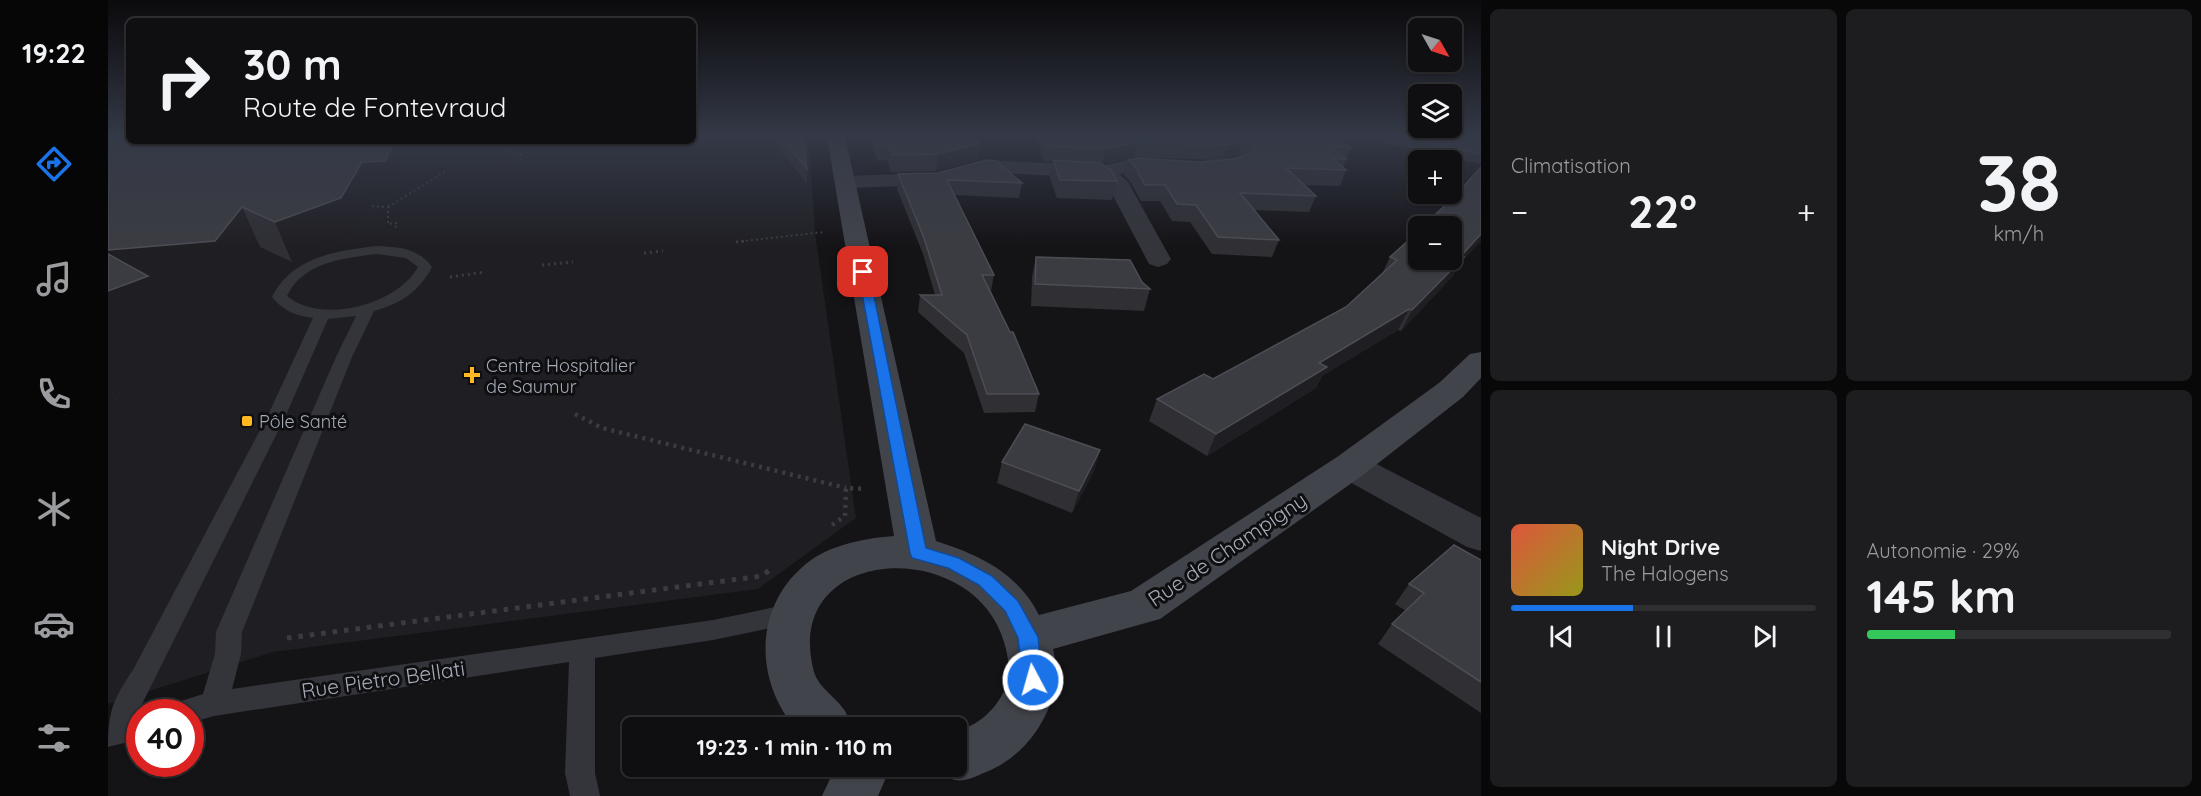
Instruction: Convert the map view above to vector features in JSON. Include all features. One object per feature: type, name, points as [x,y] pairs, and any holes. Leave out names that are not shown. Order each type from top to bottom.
[{"type":"street","points":[[844,174],[918,553]]},
{"type":"street","points":[[846,182],[936,179],[954,174]]},
{"type":"street","points":[[1105,174],[1117,182],[1158,259]]},
{"type":"street","name":"Rue de Champigny","points":[[1028,637],[1144,606],[1350,466],[1451,390],[1481,361]]},
{"type":"street","points":[[1350,466],[1481,536]]},
{"type":"street","points":[[818,717],[798,692],[786,652],[790,614],[805,590],[827,570],[855,557],[886,551],[918,553],[953,562],[985,580],[1011,606],[1028,637],[1033,680],[1016,720],[979,750],[967,753]]},
{"type":"street","points":[[850,796],[860,777]]},
{"type":"lane","points":[[393,250],[411,254],[422,261],[425,267],[423,278],[412,289],[392,300],[367,309],[322,315],[300,312],[285,306],[279,297],[283,286],[295,275],[311,266],[354,253],[393,250]]},
{"type":"lane","points":[[214,704],[228,654],[230,632],[344,357],[367,309]]},
{"type":"lane","points":[[121,731],[129,698],[142,678],[271,425],[322,315]]},
{"type":"lane","name":"Rue Pietro Bellati","points":[[204,707],[713,630],[790,614]]},
{"type":"lane","points":[[582,650],[580,773],[585,796]]},
{"type":"path","points":[[363,206],[388,207],[441,174]]},
{"type":"path","points":[[388,207],[389,218]]},
{"type":"path","points":[[736,242],[815,233]]},
{"type":"path","points":[[644,253],[663,251]]},
{"type":"path","points":[[542,265],[573,262]]},
{"type":"path","points":[[450,277],[485,272]]},
{"type":"path","points":[[575,414],[612,430],[846,488],[867,489]]},
{"type":"path","points":[[826,529],[846,516],[846,488]]},
{"type":"path","points":[[287,638],[762,576],[780,563]]},
{"type":"shaded area","name":"Centre Hospitalier de Saumur","points":[[108,174],[811,174],[815,233],[856,518],[758,589],[273,652],[108,704]]},
{"type":"building","points":[[108,174],[355,174],[341,198],[275,222],[242,207],[215,241],[108,250]]},
{"type":"building","points":[[898,174],[1012,174],[1022,183],[947,180],[994,275],[982,275],[1010,332],[1013,332],[1039,394],[987,394],[967,335],[920,295],[942,295],[924,238]]},
{"type":"building","points":[[1058,174],[1113,174],[1117,181],[1060,180]]},
{"type":"building","points":[[1139,174],[1293,174],[1316,196],[1240,193],[1279,240],[1218,237],[1196,205],[1177,204],[1165,185],[1145,185]]},
{"type":"building","points":[[1475,174],[1481,174],[1481,234],[1462,255],[1462,216],[1434,216],[1447,204],[1462,204],[1462,188]]},
{"type":"building","points":[[1408,241],[1408,270],[1451,270],[1412,310],[1409,309],[1319,363],[1327,367],[1216,434],[1157,399],[1204,374],[1213,379],[1346,307],[1397,260],[1390,257]]},
{"type":"building","points":[[108,254],[148,276],[108,291]]},
{"type":"building","points":[[1036,257],[1130,260],[1142,282],[1150,289],[1035,284]]},
{"type":"building","points":[[1025,424],[1100,450],[1079,491],[1002,462]]},
{"type":"building","points":[[1454,545],[1481,560],[1481,682],[1392,624],[1424,593],[1409,584]]},
{"type":"place","name":"Centre Hospitalier de Saumur","points":[[472,375]]},
{"type":"place","name":"Pôle Santé","points":[[247,421]]},
{"type":"route","points":[[863,272],[918,553],[953,562],[985,580],[1011,606],[1028,637],[1033,680]]}]
